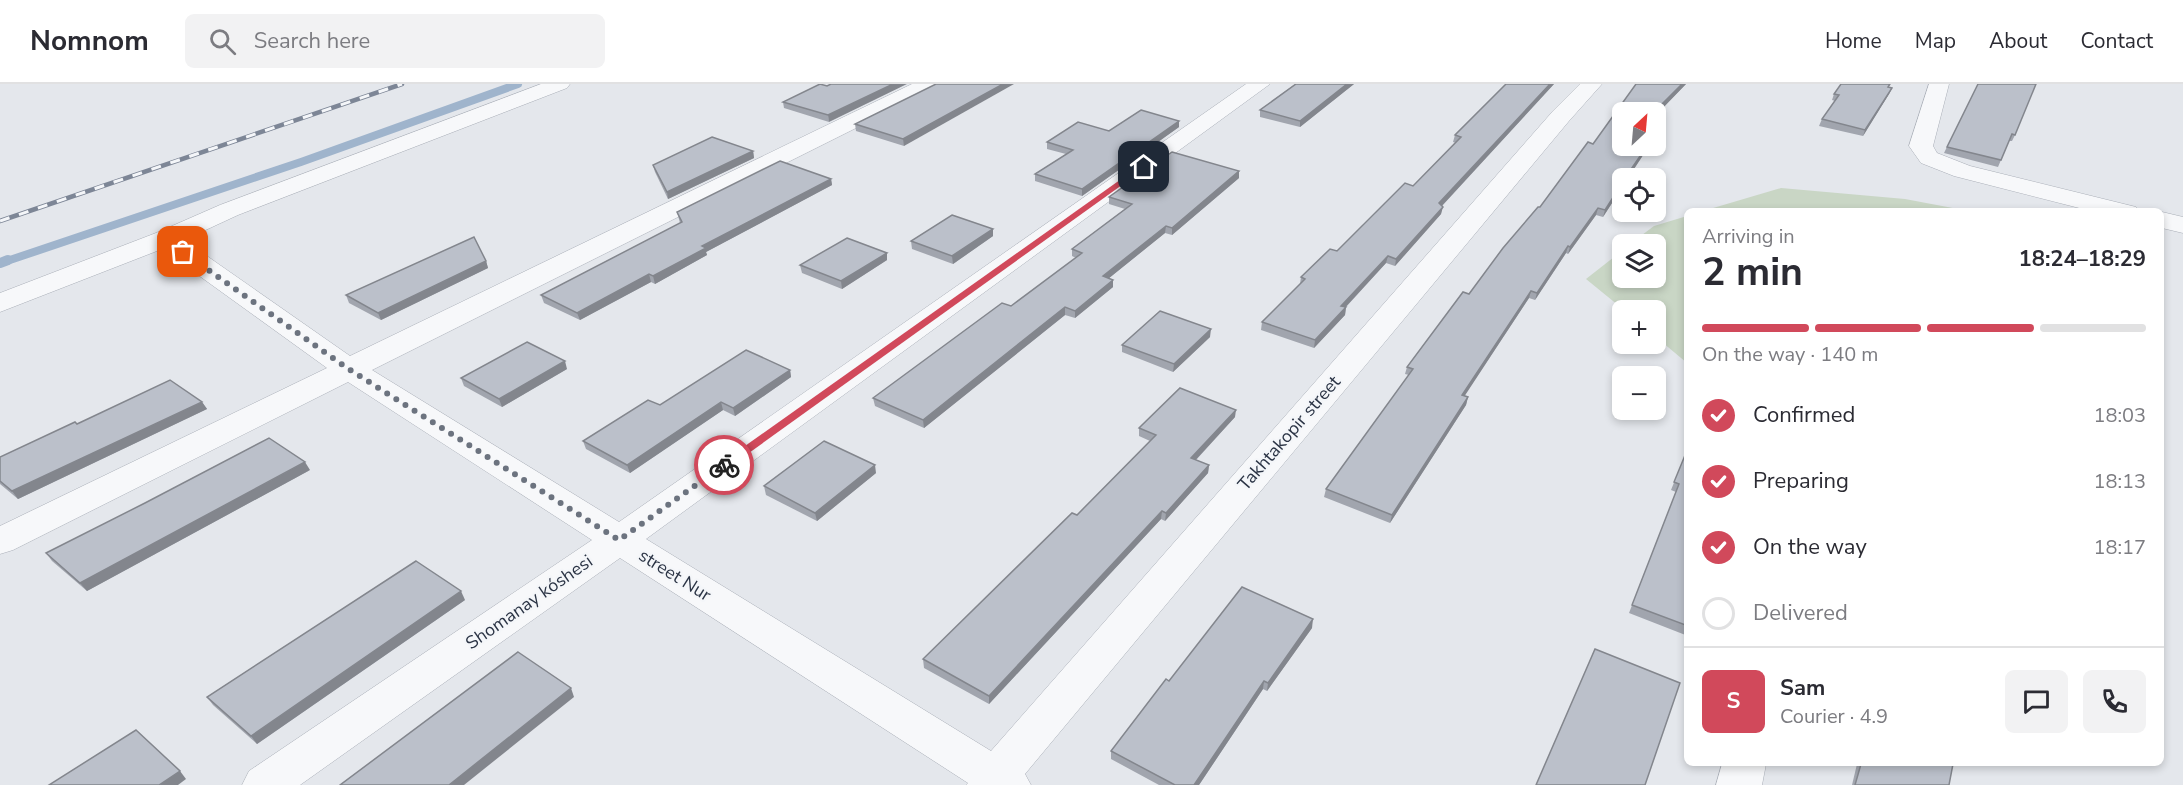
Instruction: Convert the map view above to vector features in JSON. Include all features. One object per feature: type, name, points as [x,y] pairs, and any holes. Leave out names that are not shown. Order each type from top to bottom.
[{"type":"street","points":[[0,303],[165,239],[229,210],[561,84]]},
{"type":"street","points":[[0,541],[347,368],[929,84]]},
{"type":"street","name":"Shomanay kóshesi","points":[[266,785],[619,540],[1260,84]]},
{"type":"street","name":"Takhtakopir street","points":[[997,782],[1553,124],[1592,84]]},
{"type":"street","points":[[1939,84],[1921,146],[1929,158],[1962,171],[2111,208]]},
{"type":"street","points":[[2164,220],[2183,225]]},
{"type":"street","name":"street Nur","points":[[165,239],[347,368],[997,782]]},
{"type":"street","points":[[1739,785],[1744,766]]},
{"type":"green space","points":[[1781,188],[1905,199],[1953,208],[1713,208]]},
{"type":"green space","points":[[1684,217],[1684,360],[1666,345],[1666,300],[1612,300],[1586,279],[1612,259],[1612,288],[1666,288],[1666,234],[1643,234],[1654,226]]},
{"type":"building","points":[[820,84],[827,86],[831,84],[893,84],[828,115],[783,102]]},
{"type":"building","points":[[936,84],[1003,84],[903,139],[855,124]]},
{"type":"building","points":[[1296,84],[1347,84],[1300,121],[1260,110]]},
{"type":"building","points":[[1506,84],[1550,84],[1439,203],[1443,207],[1396,259],[1388,256],[1341,306],[1346,307],[1315,340],[1262,322],[1305,279],[1301,277],[1330,249],[1337,251],[1405,183],[1413,186],[1461,137],[1455,135]]},
{"type":"building","points":[[1636,84],[1682,84],[1664,102],[1623,102]]},
{"type":"building","points":[[1841,84],[1890,84],[1888,87],[1892,88],[1865,130],[1822,119],[1839,95],[1834,94]]},
{"type":"building","points":[[1978,84],[2036,84],[2015,135],[2012,134],[2001,160],[1947,147]]},
{"type":"building","points":[[1141,110],[1179,121],[1082,189],[1035,174],[1073,150],[1047,142],[1078,122],[1109,131]]},
{"type":"building","points":[[1612,117],[1612,156],[1640,156],[1632,168],[1612,168],[1612,199],[1605,210],[1598,208],[1570,247],[1568,246],[1537,293],[1531,291],[1462,395],[1468,397],[1392,515],[1326,489],[1413,369],[1407,367],[1463,292],[1469,294],[1503,248],[1540,207],[1588,142],[1593,144]]},
{"type":"building","points":[[712,137],[753,151],[667,192],[653,165]]},
{"type":"building","points":[[1172,152],[1239,171],[1172,228],[1166,226],[1103,276],[1113,280],[1075,311],[1065,307],[923,420],[873,398],[1002,303],[1011,306],[1082,253],[1072,249],[1132,204],[1109,197]]},
{"type":"building","points":[[780,161],[831,179],[702,246],[706,248],[653,276],[649,274],[577,313],[541,295],[682,222],[677,212]]},
{"type":"building","points":[[952,215],[993,229],[952,256],[911,241]]},
{"type":"building","points":[[474,237],[486,261],[378,313],[346,295]]},
{"type":"building","points":[[847,238],[887,253],[841,281],[800,265]]},
{"type":"building","points":[[1160,311],[1211,329],[1174,364],[1122,345]]},
{"type":"building","points":[[527,342],[565,361],[499,399],[461,378]]},
{"type":"building","points":[[746,350],[790,370],[733,408],[721,402],[627,465],[583,441],[648,400],[660,405]]},
{"type":"building","points":[[170,380],[202,402],[12,491],[0,481],[0,457]]},
{"type":"building","points":[[1180,388],[1236,410],[1191,458],[1209,465],[1166,513],[1162,511],[989,696],[923,659],[1072,513],[1077,515],[1156,435],[1139,428]]},
{"type":"building","points":[[269,438],[305,462],[80,583],[46,553],[145,503]]},
{"type":"building","points":[[824,441],[875,465],[815,513],[764,486]]},
{"type":"building","points":[[1684,458],[1684,624],[1632,605],[1679,484],[1674,482]]},
{"type":"building","points":[[416,561],[461,591],[251,736],[207,697]]},
{"type":"building","points":[[1242,587],[1313,619],[1268,683],[1264,681],[1194,785],[1175,785],[1111,751],[1166,679],[1169,681]]},
{"type":"building","points":[[1595,649],[1680,683],[1645,785],[1536,785]]},
{"type":"building","points":[[518,652],[571,688],[449,785],[340,785]]},
{"type":"building","points":[[136,730],[180,771],[159,785],[49,785]]},
{"type":"building","points":[[1860,766],[1953,766],[1949,785],[1855,785]]},
{"type":"waterway","points":[[4,262],[301,162],[518,84]]},
{"type":"waterway","points":[[0,263],[8,260]]},
{"type":"railway","points":[[0,221],[402,84]]},
{"type":"way so far","points":[[183,252],[347,368],[619,540],[724,465]]},
{"type":"route","points":[[724,465],[1144,167]]}]
